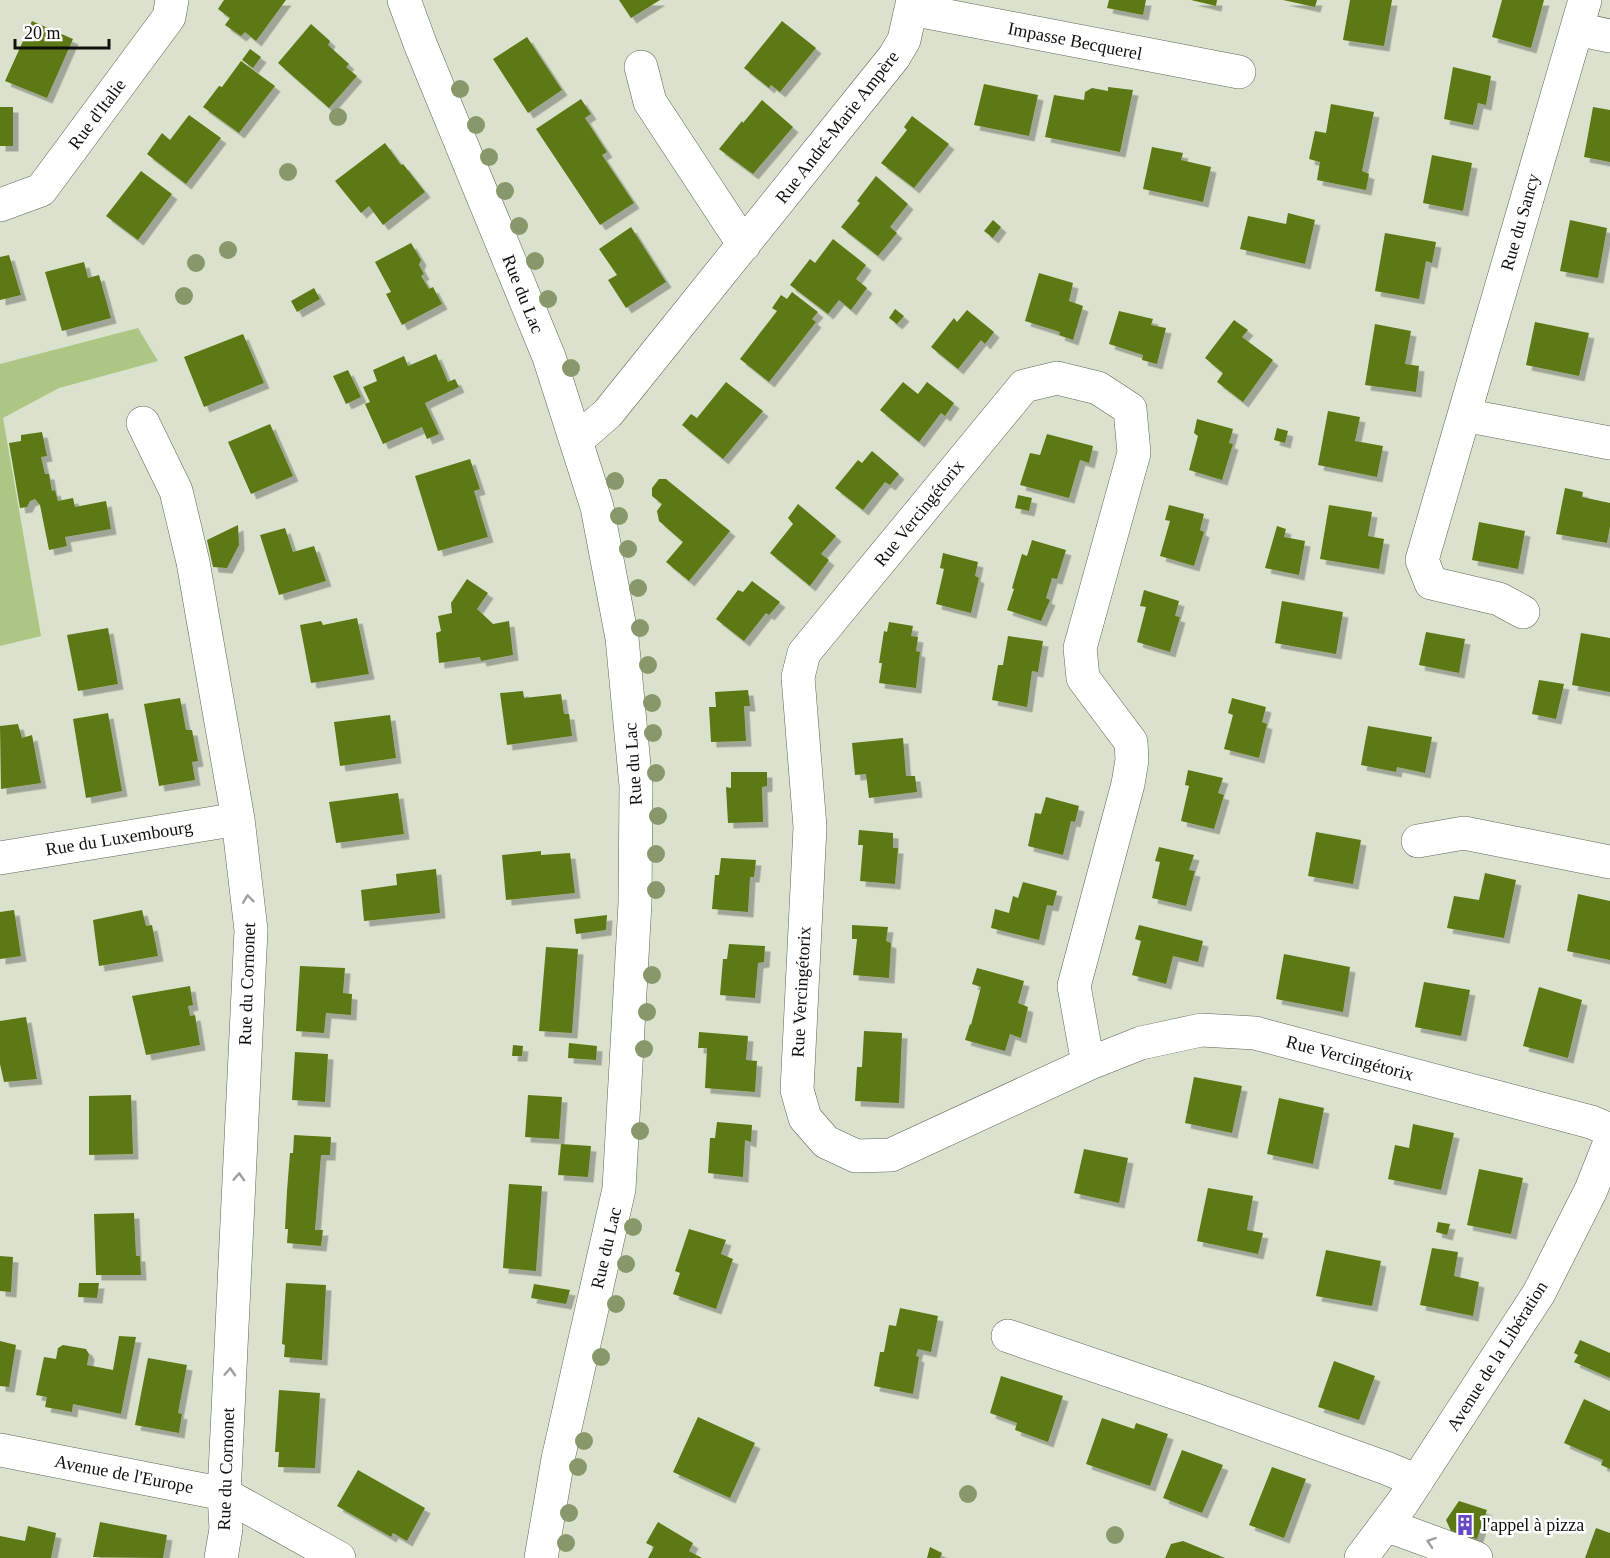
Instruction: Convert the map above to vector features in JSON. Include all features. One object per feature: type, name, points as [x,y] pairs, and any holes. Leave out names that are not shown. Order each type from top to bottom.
[{"type":"street","name":"Rue d'Italie","points":[[0,205],[41,190],[169,17],[172,0]]},
{"type":"street","name":"Rue du Lac","points":[[404,0],[549,357],[597,507],[622,638],[636,786],[635,903],[619,1189],[558,1459],[541,1558]]},
{"type":"street","name":"Rue André-Marie Ampère","points":[[577,440],[608,413],[894,57],[903,40],[912,5]]},
{"type":"street","name":"Impasse Becquerel","points":[[912,5],[1239,72]]},
{"type":"street","name":"Rue du Sancy","points":[[1523,612],[1499,599],[1431,583],[1422,560],[1581,15],[1610,36]]},
{"type":"street","points":[[641,67],[650,102],[744,245]]},
{"type":"street","name":"Rue Vercingétorix","points":[[1088,1064],[1074,986],[1128,784],[1132,760],[1131,742],[1083,678],[1080,648],[1134,453],[1130,408],[1098,388],[1057,378],[1024,386],[804,653],[798,677],[810,827],[797,1090],[806,1118],[825,1142],[856,1156],[891,1155],[1088,1064],[1141,1043],[1201,1030],[1255,1033],[1591,1122],[1610,1130]]},
{"type":"street","points":[[1464,416],[1610,443]]},
{"type":"street","name":"Rue du Cornonet","points":[[142,423],[176,491],[193,562],[238,819],[251,930],[224,1494],[226,1529],[221,1558]]},
{"type":"street","name":"Rue du Luxembourg","points":[[0,858],[238,819]]},
{"type":"street","points":[[1418,841],[1464,833],[1610,862]]},
{"type":"street","name":"Avenue de la Libération","points":[[1361,1558],[1417,1481],[1601,1194],[1610,1142]]},
{"type":"street","points":[[1008,1336],[1196,1400],[1417,1481]]},
{"type":"street","name":"Avenue de l'Europe","points":[[0,1450],[224,1494],[339,1558]]},
{"type":"street","points":[[1386,1525],[1476,1558]]},
{"type":"green space","points":[[138,328],[158,361],[59,388],[3,418],[41,636],[0,646],[0,364]]},
{"type":"building","points":[[224,0],[286,0],[256,41],[245,32],[241,36],[225,25],[230,18],[218,9]]},
{"type":"building","points":[[619,0],[660,0],[631,18]]},
{"type":"building","points":[[1109,0],[1146,0],[1143,15],[1107,8]]},
{"type":"building","points":[[1191,0],[1217,0],[1216,6]]},
{"type":"building","points":[[1283,0],[1317,0],[1315,7]]},
{"type":"building","points":[[1350,0],[1392,0],[1384,46],[1343,40]]},
{"type":"building","points":[[1502,0],[1544,0],[1531,48],[1492,37]]},
{"type":"building","points":[[32,21],[73,39],[47,98],[5,81]]},
{"type":"building","points":[[782,21],[816,48],[780,92],[771,85],[769,88],[744,68]]},
{"type":"building","points":[[311,24],[330,41],[328,45],[349,64],[346,67],[357,76],[329,108],[278,63]]},
{"type":"building","points":[[527,37],[562,90],[528,113],[493,59]]},
{"type":"building","points":[[250,49],[261,57],[253,68],[242,60]]},
{"type":"building","points":[[241,61],[275,86],[239,133],[203,107],[219,86],[222,87]]},
{"type":"building","points":[[1453,67],[1491,76],[1486,105],[1478,103],[1473,125],[1444,119]]},
{"type":"building","points":[[984,84],[1038,95],[1029,136],[974,125]]},
{"type":"building","points":[[1108,87],[1133,90],[1120,152],[1045,137],[1054,95],[1084,100],[1085,92],[1092,88],[1108,91]]},
{"type":"building","points":[[581,99],[591,114],[585,118],[607,152],[602,155],[634,203],[600,225],[536,129]]},
{"type":"building","points":[[762,100],[793,127],[753,174],[719,149]]},
{"type":"building","points":[[1331,104],[1374,112],[1362,171],[1369,174],[1366,190],[1317,180],[1320,162],[1309,159],[1315,131],[1326,133]]},
{"type":"building","points":[[0,107],[13,107],[13,146],[0,146]]},
{"type":"building","points":[[1593,107],[1610,110],[1610,162],[1584,157]]},
{"type":"building","points":[[189,115],[221,138],[186,184],[147,154],[162,133],[170,140]]},
{"type":"building","points":[[912,116],[949,144],[914,188],[881,163],[907,130],[904,127]]},
{"type":"building","points":[[385,143],[425,192],[383,225],[369,206],[361,213],[335,181]]},
{"type":"building","points":[[1152,147],[1183,153],[1181,160],[1211,167],[1203,202],[1143,189]]},
{"type":"building","points":[[1432,155],[1472,163],[1463,211],[1423,203]]},
{"type":"building","points":[[141,171],[172,194],[138,240],[106,216]]},
{"type":"building","points":[[876,176],[908,204],[890,227],[897,233],[878,256],[841,227],[860,203],[857,201]]},
{"type":"building","points":[[1288,213],[1315,220],[1305,264],[1240,249],[1248,216],[1286,224]]},
{"type":"building","points":[[993,220],[1001,227],[993,238],[984,231]]},
{"type":"building","points":[[1570,220],[1607,228],[1598,278],[1560,271]]},
{"type":"building","points":[[631,227],[666,282],[626,308],[608,280],[617,275],[599,249]]},
{"type":"building","points":[[1385,233],[1436,242],[1432,263],[1426,261],[1419,299],[1375,291]]},
{"type":"building","points":[[833,239],[866,265],[856,279],[867,288],[851,310],[839,300],[828,314],[790,285],[810,259],[815,263]]},
{"type":"building","points":[[411,243],[421,260],[419,265],[424,274],[421,276],[429,289],[433,287],[442,304],[402,325],[386,294],[391,292],[375,262]]},
{"type":"building","points":[[9,255],[21,295],[0,300],[0,257]]},
{"type":"building","points":[[84,262],[88,278],[99,275],[111,318],[62,331],[45,272]]},
{"type":"building","points":[[1039,273],[1073,283],[1069,301],[1083,306],[1073,340],[1059,335],[1060,332],[1025,321]]},
{"type":"building","points":[[314,288],[320,299],[297,312],[291,301]]},
{"type":"building","points":[[792,292],[818,312],[812,319],[816,322],[769,382],[740,359],[777,311],[772,308],[781,295],[787,299]]},
{"type":"building","points":[[895,309],[904,316],[897,324],[889,318]]},
{"type":"building","points":[[967,310],[994,332],[985,344],[981,340],[958,369],[931,347],[954,318],[957,322]]},
{"type":"building","points":[[1119,311],[1153,319],[1151,325],[1166,328],[1157,364],[1142,360],[1143,355],[1109,344]]},
{"type":"building","points":[[1234,320],[1248,330],[1242,337],[1273,360],[1243,402],[1217,382],[1223,373],[1205,358]]},
{"type":"building","points":[[1535,322],[1589,333],[1579,376],[1526,365]]},
{"type":"building","points":[[1375,324],[1411,331],[1405,364],[1419,366],[1416,392],[1365,385]]},
{"type":"building","points":[[243,334],[264,383],[204,407],[184,357]]},
{"type":"building","points":[[436,354],[448,382],[455,379],[459,387],[425,403],[439,434],[427,439],[422,427],[383,444],[365,404],[370,402],[363,387],[377,381],[373,370],[404,356],[408,366]]},
{"type":"building","points":[[348,370],[361,397],[346,404],[333,376]]},
{"type":"building","points":[[726,382],[763,411],[723,459],[682,425],[691,414],[697,418]]},
{"type":"building","points":[[903,382],[918,394],[927,382],[954,403],[945,416],[941,413],[919,442],[880,410]]},
{"type":"building","points":[[1328,411],[1360,417],[1355,441],[1383,446],[1377,477],[1318,465]]},
{"type":"building","points":[[1197,419],[1233,429],[1229,443],[1233,444],[1222,480],[1189,470],[1198,436],[1194,433]]},
{"type":"building","points":[[270,424],[293,476],[251,494],[228,442]]},
{"type":"building","points":[[1277,428],[1288,431],[1285,443],[1274,440]]},
{"type":"building","points":[[42,432],[47,456],[41,457],[45,474],[49,474],[52,491],[55,490],[58,501],[73,498],[75,507],[106,501],[111,529],[65,537],[67,546],[49,550],[40,505],[35,499],[30,501],[27,507],[20,508],[9,443],[21,441],[21,435]]},
{"type":"building","points":[[1047,434],[1093,446],[1089,463],[1080,460],[1069,498],[1020,485],[1030,453],[1040,455]]},
{"type":"building","points":[[872,451],[899,474],[890,485],[885,482],[863,510],[835,488],[858,460],[862,463]]},
{"type":"building","points":[[470,459],[480,489],[474,491],[488,537],[438,551],[415,476]]},
{"type":"building","points":[[659,479],[666,479],[730,531],[689,581],[666,562],[683,542],[659,521],[657,511],[662,504],[652,496],[652,488]]},
{"type":"building","points":[[1565,488],[1583,492],[1582,497],[1610,503],[1607,543],[1556,534]]},
{"type":"building","points":[[1018,495],[1032,498],[1029,511],[1015,508]]},
{"type":"building","points":[[798,504],[836,536],[821,554],[829,560],[810,586],[770,553],[793,524],[788,518]]},
{"type":"building","points":[[1169,505],[1204,514],[1200,530],[1204,532],[1194,566],[1160,556],[1170,521],[1165,520]]},
{"type":"building","points":[[1329,505],[1372,512],[1368,536],[1384,539],[1379,569],[1320,559]]},
{"type":"building","points":[[1479,522],[1525,531],[1518,569],[1472,560]]},
{"type":"building","points":[[238,525],[239,545],[227,568],[213,567],[207,540]]},
{"type":"building","points":[[1277,526],[1286,529],[1284,537],[1305,541],[1299,575],[1265,568]]},
{"type":"building","points":[[285,528],[293,552],[314,546],[326,581],[279,595],[260,535]]},
{"type":"building","points":[[1032,540],[1066,550],[1057,579],[1052,578],[1046,598],[1050,600],[1041,621],[1007,610],[1022,554],[1027,556]]},
{"type":"building","points":[[943,553],[978,562],[975,576],[979,578],[971,613],[936,604],[944,569],[940,568]]},
{"type":"building","points":[[467,579],[488,593],[477,609],[493,624],[509,621],[513,655],[481,661],[480,657],[439,663],[436,633],[441,631],[438,616],[452,613],[451,603]]},
{"type":"building","points":[[752,581],[780,602],[769,615],[766,613],[744,641],[716,619],[738,590],[743,592]]},
{"type":"building","points":[[1144,590],[1179,601],[1175,616],[1180,617],[1170,652],[1137,642],[1146,607],[1140,606]]},
{"type":"building","points":[[1282,601],[1343,612],[1336,654],[1275,643]]},
{"type":"building","points":[[357,618],[369,674],[311,683],[300,625],[321,621],[323,625]]},
{"type":"building","points":[[889,622],[913,626],[911,636],[918,637],[916,651],[920,652],[916,688],[879,683],[882,663],[879,663],[884,631],[887,632]]},
{"type":"building","points":[[108,628],[118,684],[78,691],[67,635]]},
{"type":"building","points":[[1426,632],[1465,639],[1459,673],[1419,665]]},
{"type":"building","points":[[1581,633],[1610,638],[1610,692],[1572,685]]},
{"type":"building","points":[[1008,636],[1043,641],[1038,672],[1032,671],[1027,707],[992,700],[998,665],[1003,665]]},
{"type":"building","points":[[1539,680],[1564,684],[1556,719],[1532,714]]},
{"type":"building","points":[[748,690],[750,706],[744,706],[746,741],[711,742],[709,707],[716,707],[715,692]]},
{"type":"building","points":[[523,691],[524,698],[561,694],[564,714],[569,714],[572,736],[507,745],[500,693]]},
{"type":"building","points":[[180,698],[186,730],[192,730],[198,761],[192,762],[195,780],[159,786],[144,704]]},
{"type":"building","points":[[1232,698],[1266,707],[1262,722],[1267,724],[1259,758],[1224,749],[1233,715],[1228,713]]},
{"type":"building","points":[[108,713],[122,791],[86,798],[73,719]]},
{"type":"building","points":[[390,715],[396,758],[340,766],[334,722]]},
{"type":"building","points":[[18,724],[22,738],[32,735],[41,783],[1,789],[0,726]]},
{"type":"building","points":[[1368,726],[1432,737],[1425,773],[1397,767],[1396,772],[1361,765]]},
{"type":"building","points":[[903,738],[906,776],[915,776],[917,792],[869,798],[866,774],[855,775],[852,743]]},
{"type":"building","points":[[1188,770],[1223,778],[1218,793],[1224,795],[1214,829],[1181,821],[1189,786],[1185,785]]},
{"type":"building","points":[[731,772],[767,772],[767,786],[762,787],[763,822],[728,823],[726,787],[731,788]]},
{"type":"building","points":[[398,793],[404,834],[336,843],[329,802]]},
{"type":"building","points":[[1046,797],[1079,806],[1075,822],[1071,821],[1063,855],[1028,846],[1035,813],[1041,814]]},
{"type":"building","points":[[859,830],[893,833],[893,848],[898,848],[895,884],[860,881],[863,845],[858,845]]},
{"type":"building","points":[[1316,832],[1361,840],[1353,884],[1308,876]]},
{"type":"building","points":[[1159,847],[1194,855],[1189,870],[1195,871],[1186,906],[1152,898],[1160,862],[1155,861]]},
{"type":"building","points":[[541,851],[541,855],[570,853],[575,893],[506,900],[502,855]]},
{"type":"building","points":[[721,858],[756,860],[754,877],[750,877],[748,912],[712,909],[715,875],[719,875]]},
{"type":"building","points":[[436,869],[440,913],[364,921],[361,890],[397,885],[396,874]]},
{"type":"building","points":[[1485,873],[1516,880],[1504,938],[1447,928],[1454,896],[1479,900]]},
{"type":"building","points":[[1023,882],[1057,891],[1053,906],[1047,905],[1039,940],[991,928],[995,909],[1009,913],[1013,896],[1018,898]]},
{"type":"building","points":[[1578,894],[1610,901],[1610,960],[1567,951]]},
{"type":"building","points":[[14,910],[21,956],[0,959],[0,912]]},
{"type":"building","points":[[142,910],[146,926],[152,925],[158,956],[99,966],[93,920]]},
{"type":"building","points":[[607,915],[606,930],[576,934],[574,919]]},
{"type":"building","points":[[852,925],[888,927],[886,941],[891,943],[889,978],[853,975],[857,939],[852,939]]},
{"type":"building","points":[[1139,925],[1203,941],[1198,962],[1173,956],[1166,984],[1132,975],[1141,941],[1135,939]]},
{"type":"building","points":[[729,944],[765,946],[764,962],[758,963],[755,998],[720,995],[723,959],[727,959]]},
{"type":"building","points":[[546,947],[578,949],[572,1033],[539,1031]]},
{"type":"building","points":[[1284,954],[1350,967],[1343,1012],[1276,999]]},
{"type":"building","points":[[300,966],[345,968],[343,993],[352,994],[351,1015],[326,1013],[324,1033],[296,1031]]},
{"type":"building","points":[[977,968],[1024,981],[1018,1003],[1028,1007],[1021,1038],[1010,1034],[1005,1051],[965,1040],[981,987],[972,984]]},
{"type":"building","points":[[1424,982],[1470,990],[1461,1036],[1415,1027]]},
{"type":"building","points":[[190,986],[193,1005],[188,1006],[190,1016],[195,1015],[200,1045],[146,1055],[132,996]]},
{"type":"building","points":[[1539,987],[1582,1000],[1568,1058],[1523,1046]]},
{"type":"building","points":[[26,1017],[37,1079],[4,1082],[0,1064],[0,1021]]},
{"type":"building","points":[[864,1031],[902,1033],[899,1103],[855,1101],[857,1067],[862,1067]]},
{"type":"building","points":[[699,1032],[748,1036],[746,1060],[757,1061],[755,1092],[705,1088],[707,1048],[698,1048]]},
{"type":"building","points":[[569,1043],[597,1046],[596,1060],[568,1058]]},
{"type":"building","points":[[513,1045],[523,1046],[522,1056],[512,1056]]},
{"type":"building","points":[[295,1052],[328,1054],[325,1102],[292,1100]]},
{"type":"building","points":[[1194,1077],[1242,1086],[1232,1133],[1185,1123]]},
{"type":"building","points":[[131,1095],[133,1154],[89,1155],[89,1096]]},
{"type":"building","points":[[528,1095],[562,1097],[559,1139],[525,1137]]},
{"type":"building","points":[[1279,1098],[1324,1108],[1313,1164],[1267,1154]]},
{"type":"building","points":[[717,1122],[752,1125],[751,1142],[745,1140],[743,1177],[708,1173],[710,1138],[715,1138]]},
{"type":"building","points":[[1413,1124],[1454,1133],[1441,1190],[1388,1179],[1395,1145],[1409,1148]]},
{"type":"building","points":[[294,1135],[331,1137],[330,1155],[321,1155],[315,1230],[323,1230],[321,1246],[287,1243],[288,1229],[285,1229],[287,1191]]},
{"type":"building","points":[[561,1144],[591,1146],[588,1177],[558,1175]]},
{"type":"building","points":[[1084,1149],[1128,1158],[1119,1203],[1074,1193]]},
{"type":"building","points":[[1479,1169],[1523,1178],[1511,1234],[1467,1225]]},
{"type":"building","points":[[509,1184],[542,1186],[536,1271],[503,1268]]},
{"type":"building","points":[[1208,1188],[1253,1196],[1247,1230],[1263,1233],[1258,1254],[1197,1241]]},
{"type":"building","points":[[134,1213],[136,1256],[140,1256],[141,1275],[96,1275],[94,1214]]},
{"type":"building","points":[[1438,1222],[1450,1224],[1447,1235],[1436,1232]]},
{"type":"building","points":[[689,1229],[726,1240],[721,1254],[733,1259],[716,1309],[673,1294],[680,1273],[675,1271]]},
{"type":"building","points":[[1432,1248],[1458,1252],[1454,1276],[1479,1282],[1473,1316],[1420,1305]]},
{"type":"building","points":[[1326,1250],[1381,1261],[1372,1306],[1316,1296]]},
{"type":"building","points":[[0,1256],[13,1257],[11,1292],[0,1291]]},
{"type":"building","points":[[79,1283],[99,1283],[97,1298],[78,1297]]},
{"type":"building","points":[[286,1283],[326,1285],[322,1360],[284,1357],[285,1345],[282,1344]]},
{"type":"building","points":[[534,1284],[570,1290],[566,1304],[531,1298]]},
{"type":"building","points":[[900,1308],[938,1316],[931,1352],[918,1349],[916,1356],[919,1357],[913,1394],[874,1386],[880,1352],[884,1352],[889,1325],[896,1326]]},
{"type":"building","points":[[119,1336],[136,1337],[121,1414],[73,1404],[72,1412],[45,1407],[47,1397],[36,1395],[44,1357],[56,1359],[58,1348],[63,1345],[86,1349],[89,1354],[87,1365],[113,1370]]},
{"type":"building","points":[[1580,1340],[1610,1353],[1610,1378],[1574,1362],[1578,1355],[1574,1353]]},
{"type":"building","points":[[0,1341],[16,1345],[9,1387],[0,1386]]},
{"type":"building","points":[[148,1358],[187,1365],[178,1413],[182,1414],[179,1433],[135,1425]]},
{"type":"building","points":[[1334,1361],[1375,1376],[1359,1420],[1318,1407]]},
{"type":"building","points":[[1001,1376],[1063,1396],[1048,1442],[1015,1430],[1017,1423],[990,1413]]},
{"type":"building","points":[[279,1390],[320,1393],[315,1468],[278,1467],[279,1452],[275,1452]]},
{"type":"building","points":[[1584,1399],[1610,1411],[1610,1469],[1601,1465],[1603,1460],[1564,1443]]},
{"type":"building","points":[[698,1417],[755,1443],[730,1498],[673,1472]]},
{"type":"building","points":[[1102,1418],[1134,1429],[1136,1423],[1168,1434],[1150,1486],[1086,1464]]},
{"type":"building","points":[[1182,1450],[1223,1465],[1202,1513],[1163,1498]]},
{"type":"building","points":[[1272,1467],[1306,1479],[1284,1538],[1249,1525]]},
{"type":"building","points":[[358,1470],[425,1508],[407,1541],[393,1533],[391,1537],[337,1506]]},
{"type":"building","name":"l'appel à pizza","points":[[1459,1501],[1487,1510],[1477,1539],[1451,1531],[1446,1520]]},
{"type":"building","points":[[100,1522],[167,1535],[163,1558],[93,1557]]},
{"type":"building","points":[[658,1522],[693,1543],[689,1551],[702,1558],[648,1558],[654,1547],[646,1543]]},
{"type":"building","points":[[28,1526],[56,1533],[51,1558],[0,1558],[0,1536],[25,1541]]},
{"type":"building","points":[[1596,1528],[1610,1533],[1610,1558],[1585,1558]]},
{"type":"building","points":[[1183,1541],[1225,1558],[1165,1558],[1171,1544]]},
{"type":"building","points":[[930,1547],[942,1553],[940,1558],[927,1558]]},
{"type":"place","name":"l'appel à pizza","points":[[1465,1525]]}]
